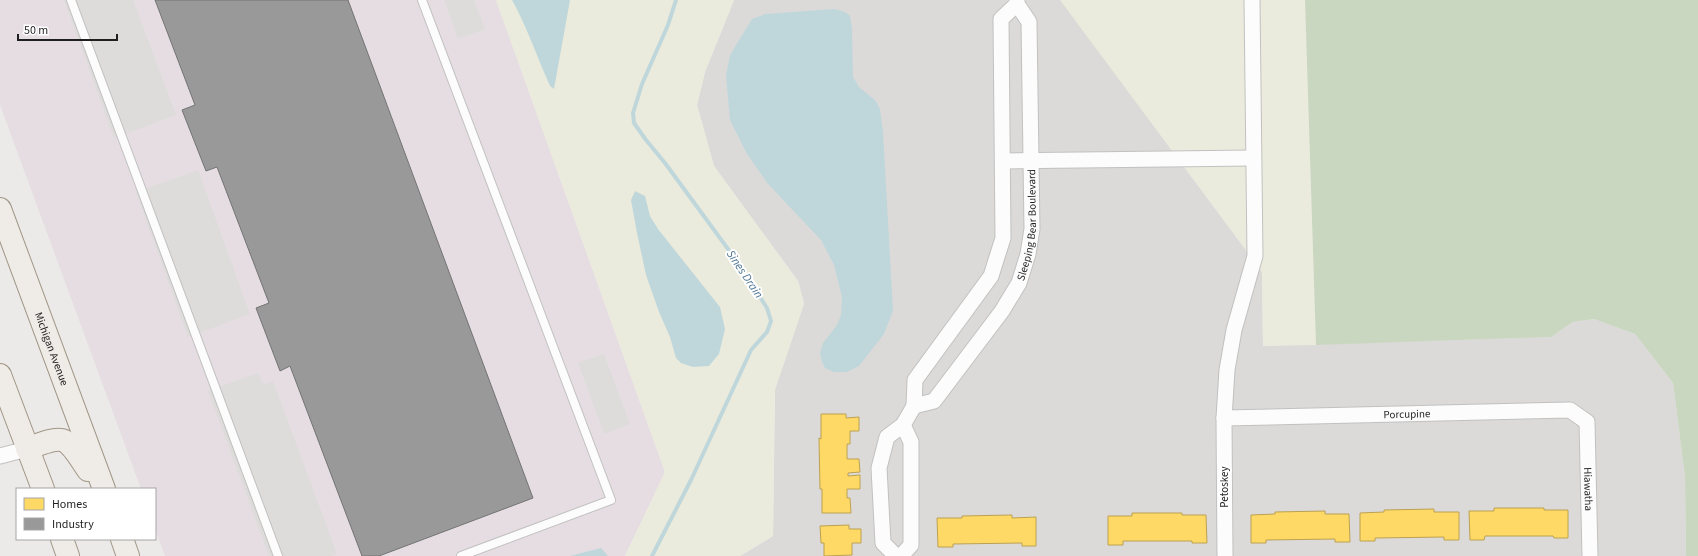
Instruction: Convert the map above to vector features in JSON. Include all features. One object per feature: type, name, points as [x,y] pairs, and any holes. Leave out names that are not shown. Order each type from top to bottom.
[{"type":"main road","name":"Michigan Avenue","points":[[0,209],[103,488]]},
{"type":"main road","points":[[0,375],[43,488]]},
{"type":"main road","points":[[27,448],[52,439],[62,439],[71,445],[102,488]]},
{"type":"main road","points":[[62,540],[68,556]]},
{"type":"main road","points":[[122,540],[128,556]]},
{"type":"street","name":"Petoskey","points":[[1225,556],[1224,418],[1227,370],[1234,330],[1255,256],[1252,0]]},
{"type":"street","name":"Sleeping Bear Boulevard","points":[[896,556],[883,543],[879,468],[887,437],[903,425],[914,406],[915,380],[991,276],[998,258],[1003,238],[1001,19],[1017,2],[1029,22],[1032,229],[1028,254],[1019,283],[1002,311],[934,401],[914,406]]},
{"type":"street","points":[[1003,161],[1253,158]]},
{"type":"street","name":"Porcupine","points":[[1224,418],[1570,410],[1587,422]]},
{"type":"street","name":"Hiawatha","points":[[1587,422],[1590,556]]},
{"type":"street","points":[[901,556],[910,545],[911,442],[903,425]]},
{"type":"street","points":[[0,456],[27,448]]},
{"type":"lane","points":[[72,0],[278,556]]},
{"type":"lane","points":[[422,0],[611,500],[461,556]]},
{"type":"shaded area","points":[[0,0],[496,0],[665,472],[625,556],[165,556],[156,532],[156,488],[141,488],[0,105]]},
{"type":"shaded area","points":[[64,0],[133,0],[176,115],[114,138]]},
{"type":"shaded area","points":[[444,0],[474,0],[485,29],[458,39]]},
{"type":"shaded area","points":[[496,0],[734,0],[705,72],[697,105],[714,166],[798,281],[804,304],[775,390],[773,536],[740,556],[625,556],[665,472]]},
{"type":"shaded area","points":[[734,0],[1061,0],[1186,158],[1262,272],[1263,346],[1551,337],[1573,322],[1594,319],[1635,334],[1673,383],[1685,477],[1686,556],[740,556],[773,536],[775,389],[804,303],[798,281],[714,166],[697,105],[705,72]]},
{"type":"shaded area","points":[[1060,0],[1305,0],[1316,345],[1263,346],[1262,272]]},
{"type":"shaded area","points":[[198,170],[250,314],[188,337],[136,192]]},
{"type":"shaded area","points":[[604,354],[630,424],[604,434],[578,363]]},
{"type":"shaded area","points":[[258,373],[262,382],[265,384],[273,381],[337,554],[332,556],[269,556],[208,391]]},
{"type":"green space","points":[[1305,0],[1698,0],[1698,556],[1686,556],[1685,477],[1673,383],[1635,334],[1594,319],[1573,322],[1551,337],[1316,345]]},
{"type":"water","points":[[512,0],[570,0],[554,89],[550,86]]},
{"type":"water","points":[[834,9],[845,12],[850,16],[852,28],[853,77],[859,87],[876,101],[880,109],[883,132],[893,311],[884,334],[859,366],[847,372],[834,372],[825,368],[820,353],[823,343],[837,325],[841,315],[842,297],[834,265],[821,240],[768,184],[747,154],[730,120],[726,76],[730,55],[752,19],[765,14]]},
{"type":"water","points":[[635,191],[645,196],[650,216],[658,229],[720,307],[725,329],[719,354],[709,366],[693,367],[681,363],[676,358],[670,337],[659,312],[646,275],[631,200]]},
{"type":"water","points":[[601,548],[608,556],[570,556]]},
{"type":"building: Homes","points":[[821,414],[846,414],[846,418],[859,417],[859,431],[850,431],[850,444],[847,444],[847,459],[859,459],[860,472],[848,473],[848,476],[860,475],[860,489],[847,489],[847,498],[850,498],[851,513],[822,513],[819,438],[821,439]]},
{"type":"building: Homes","points":[[1494,508],[1544,508],[1544,510],[1568,510],[1568,538],[1554,538],[1553,536],[1485,536],[1484,540],[1470,540],[1469,511],[1494,511]]},
{"type":"building: Homes","points":[[1434,509],[1434,512],[1459,512],[1459,540],[1444,540],[1444,537],[1375,538],[1375,541],[1360,541],[1360,513],[1384,512],[1384,510]]},
{"type":"building: Homes","points":[[1325,511],[1325,514],[1349,514],[1350,542],[1335,542],[1335,539],[1266,540],[1266,543],[1251,543],[1251,515],[1275,514],[1275,512]]},
{"type":"building: Homes","points":[[1132,513],[1182,513],[1182,515],[1206,515],[1207,543],[1192,543],[1192,541],[1123,541],[1123,545],[1108,545],[1108,516],[1132,516]]},
{"type":"building: Homes","points":[[1012,515],[1012,518],[1036,517],[1036,546],[1022,546],[1022,543],[953,544],[953,547],[938,547],[937,518]]},
{"type":"building: Homes","points":[[849,525],[849,529],[861,529],[861,543],[852,543],[852,555],[824,556],[824,543],[821,543],[820,526]]},
{"type":"building: Industry","points":[[155,0],[348,0],[533,498],[379,556],[362,556],[290,366],[280,371],[256,308],[269,303],[217,167],[206,171],[182,110],[195,105]]},
{"type":"waterway","name":"Sines Drain","points":[[652,556],[691,480],[751,350],[767,332],[771,321],[767,308],[739,264],[634,123],[633,113],[642,84],[668,25],[676,0]]}]
